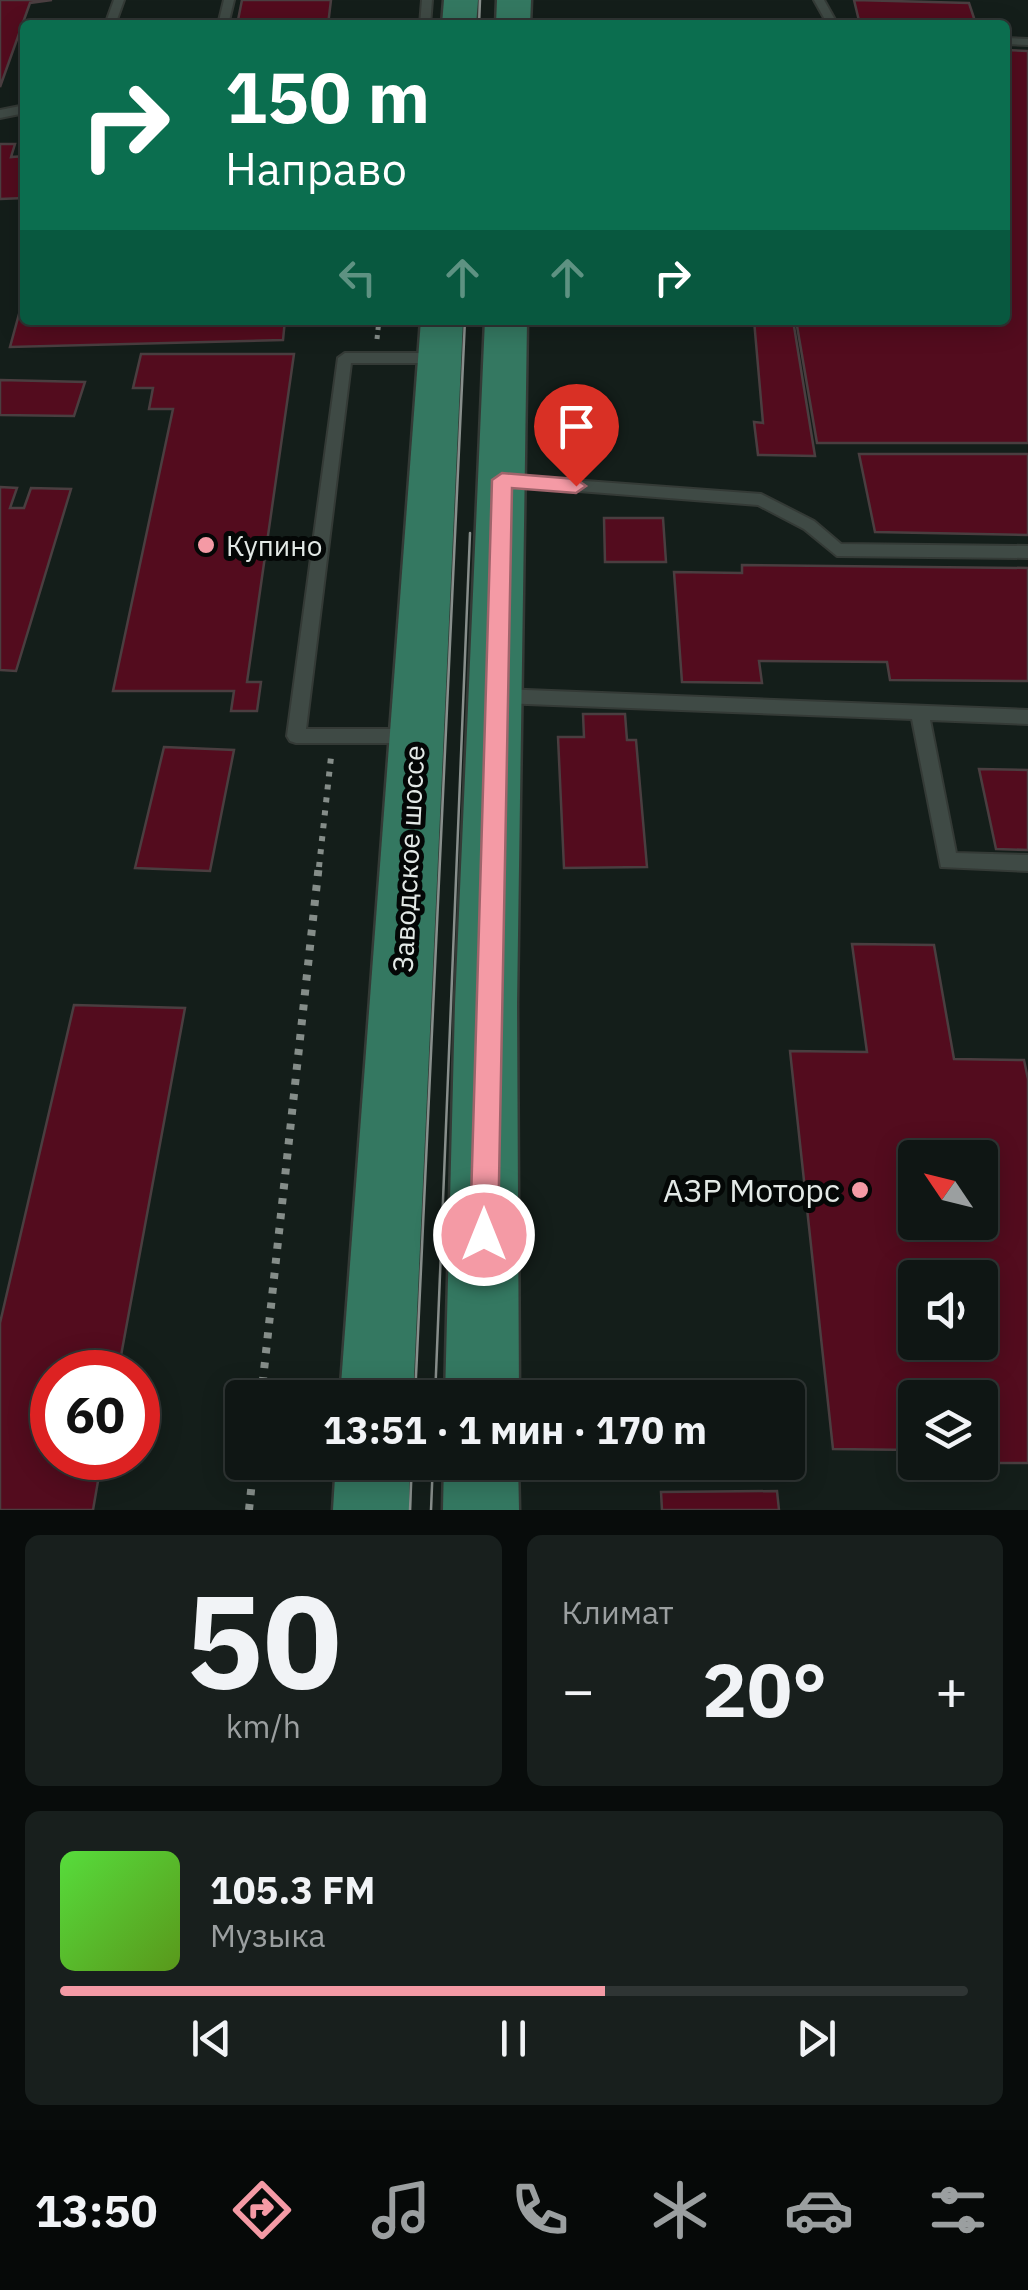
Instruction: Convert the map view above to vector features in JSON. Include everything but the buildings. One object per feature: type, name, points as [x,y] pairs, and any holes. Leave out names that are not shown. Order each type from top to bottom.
[{"type":"main road","points":[[482,1380],[494,696],[506,325]]},
{"type":"main road","name":"Заводское шоссе","points":[[377,1380],[440,339]]},
{"type":"main road","points":[[371,1510],[372,1480]]},
{"type":"main road","points":[[481,1510],[482,1480]]},
{"type":"lane","points":[[416,736],[296,736],[345,358],[440,339]]},
{"type":"lane","points":[[502,480],[762,500],[809,526],[838,550],[1028,552]]},
{"type":"lane","points":[[494,696],[1028,717]]},
{"type":"lane","points":[[920,714],[948,861],[1028,864]]},
{"type":"path","points":[[263,1380],[333,736]]},
{"type":"path","points":[[249,1510],[252,1480]]},
{"type":"tram line","points":[[479,20],[480,0]]},
{"type":"tram line","points":[[416,1380],[465,325]]},
{"type":"tram line","points":[[436,1380],[470,533]]},
{"type":"tram line","points":[[410,1510],[411,1480]]},
{"type":"tram line","points":[[431,1510],[432,1480]]},
{"type":"place","name":"Купино","points":[[206,545]]},
{"type":"place","name":"АЗР Моторс","points":[[860,1190]]},
{"type":"route","points":[[484,1235],[487,966],[502,480],[576,486]]}]
